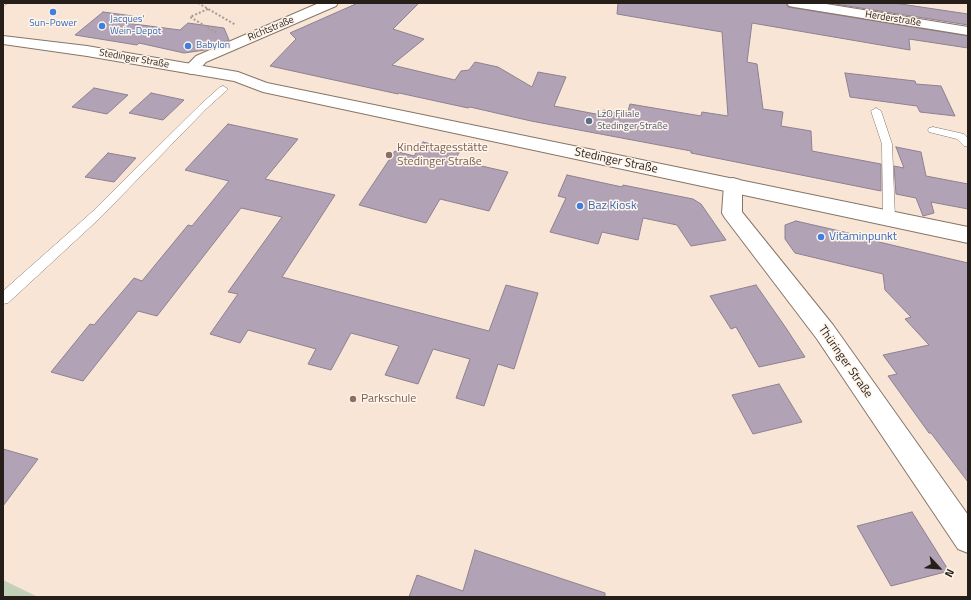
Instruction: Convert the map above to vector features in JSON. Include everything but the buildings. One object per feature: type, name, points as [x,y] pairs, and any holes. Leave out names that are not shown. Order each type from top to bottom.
[{"type":"main road","name":"Richtstraße","points":[[178,81],[201,60],[331,3]]},
{"type":"main road","name":"Herderstraße","points":[[794,3],[968,31]]},
{"type":"main road","name":"Stedinger Straße","points":[[3,40],[87,51],[238,76],[263,87],[968,235]]},
{"type":"main road","points":[[3,54],[59,62]]},
{"type":"main road","name":"Stedinger Straße","points":[[107,69],[231,90],[263,87]]},
{"type":"main road","name":"Thüringer Straße","points":[[733,185],[732,213],[825,332],[968,539]]},
{"type":"lane","points":[[3,299],[96,216],[197,112],[223,89]]},
{"type":"lane","points":[[876,111],[887,144],[889,218]]},
{"type":"lane","points":[[934,130],[960,136],[968,144]]},
{"type":"path","points":[[198,3],[255,36]]},
{"type":"path","points":[[208,9],[190,17],[236,44]]},
{"type":"green space","points":[[3,580],[38,597],[3,597]]},
{"type":"place","name":"Sun-Power","points":[[53,12]]},
{"type":"place","name":"Jacques’ Wein-Depot","points":[[102,26]]},
{"type":"place","name":"Babylon","points":[[188,46]]},
{"type":"place","name":"LzO Filiale Stedinger Straße","points":[[589,121]]},
{"type":"place","name":"Kindertagesstätte Stedinger Straße","points":[[389,155]]},
{"type":"place","name":"Baz Kiosk","points":[[580,206]]},
{"type":"place","name":"Vitaminpunkt","points":[[821,237]]},
{"type":"place","name":"Parkschule","points":[[353,399]]}]
